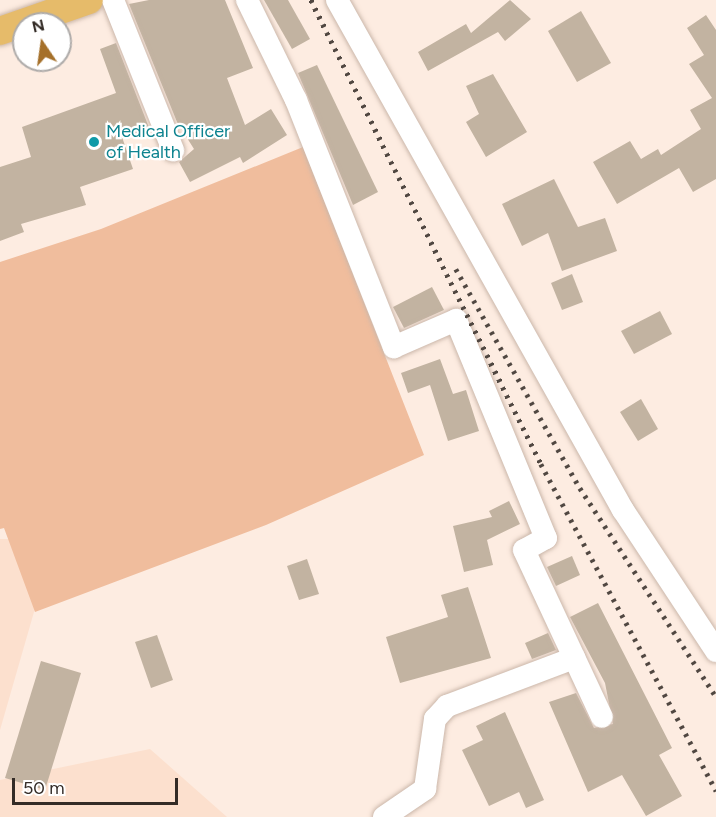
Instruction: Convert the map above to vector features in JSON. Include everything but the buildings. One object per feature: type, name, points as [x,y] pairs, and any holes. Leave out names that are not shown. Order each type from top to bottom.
[{"type":"main road","points":[[0,31],[89,0]]},
{"type":"street","points":[[114,0],[173,150]]},
{"type":"street","points":[[247,0],[296,100],[394,347],[456,320],[546,538],[524,549],[602,717]]},
{"type":"street","points":[[337,0],[623,510],[716,651]]},
{"type":"street","points":[[384,817],[425,789],[435,719],[447,706],[574,658]]},
{"type":"shaded area","points":[[303,147],[424,455],[266,525],[35,612],[4,528],[0,529],[0,262],[101,229]]},
{"type":"shaded area","points":[[0,539],[55,539],[0,730]]},
{"type":"shaded area","points":[[150,749],[227,817],[0,817],[0,780]]},
{"type":"railway","points":[[311,0],[541,464],[716,791]]},
{"type":"railway","points":[[456,269],[580,488],[716,697]]},
{"type":"place","name":"Medical Officer of Health","points":[[94,142]]}]
